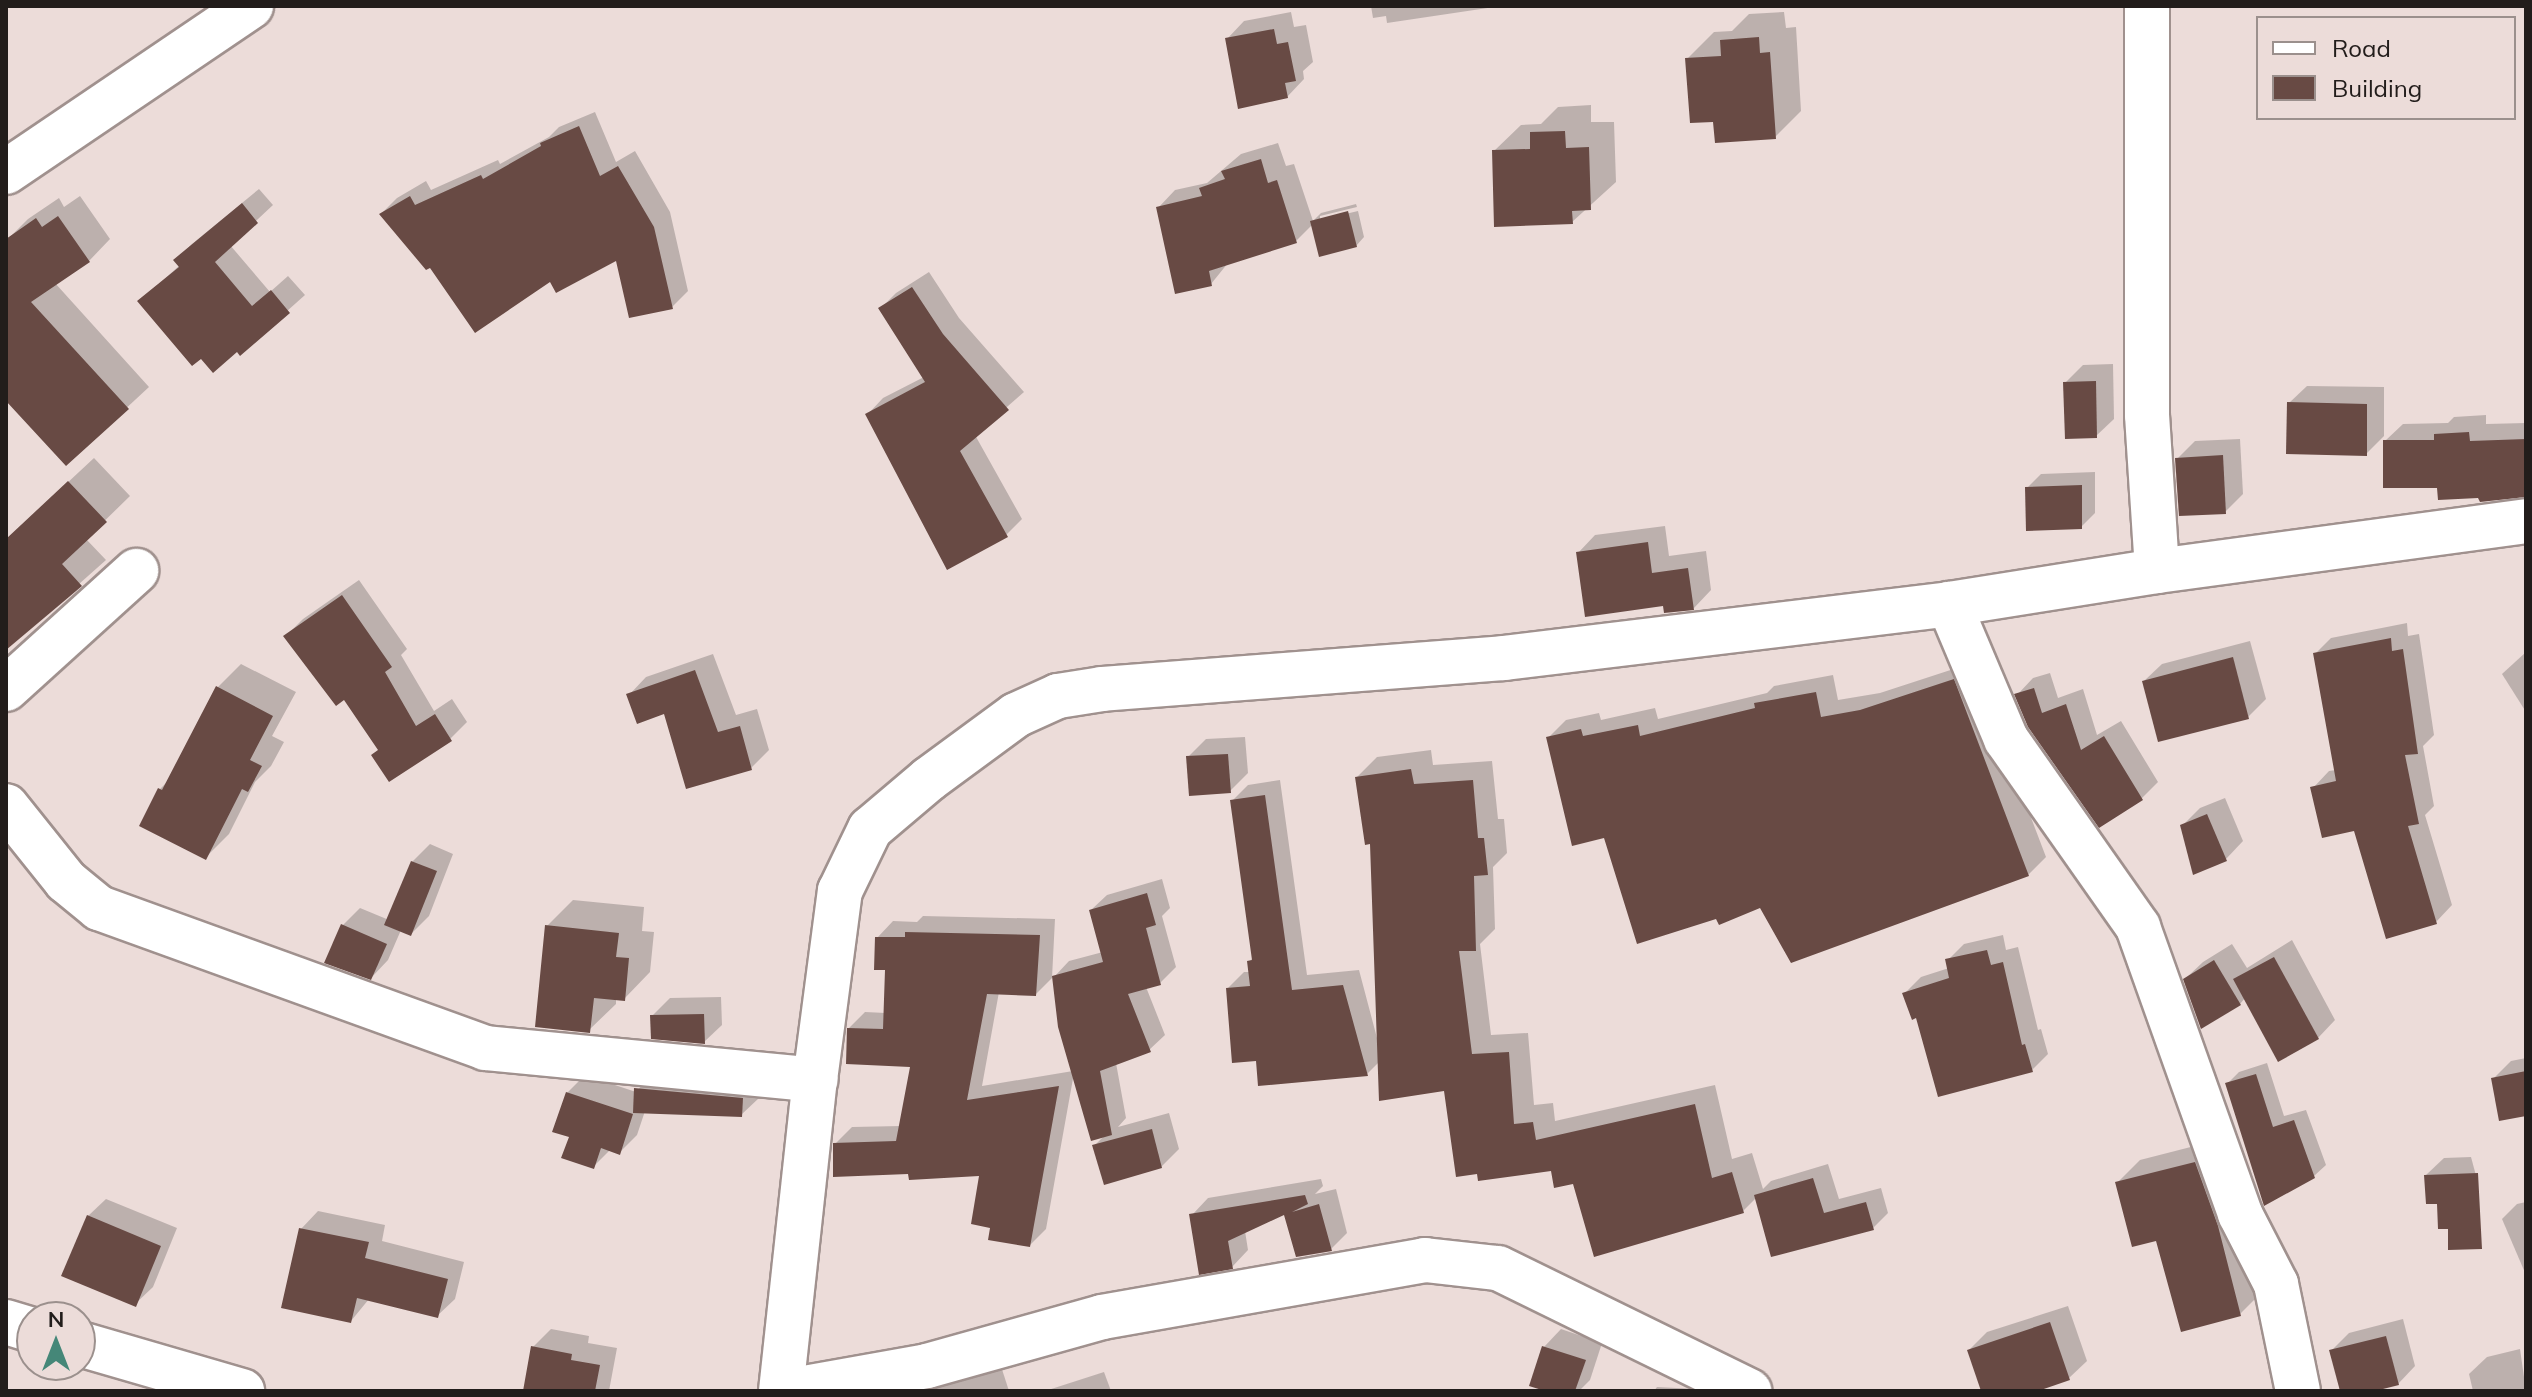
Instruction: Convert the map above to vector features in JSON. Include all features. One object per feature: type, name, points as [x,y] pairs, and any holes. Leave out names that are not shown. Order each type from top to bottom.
[{"type":"street","points":[[6,172],[251,6]]},
{"type":"street","points":[[2147,6],[2147,415],[2157,571]]},
{"type":"street","points":[[781,1391],[815,1080],[840,891],[870,829],[929,779],[1016,715],[1058,696],[1504,658],[1949,604],[2157,571],[2526,521]]},
{"type":"street","points":[[6,689],[136,571]]},
{"type":"street","points":[[1949,604],[2006,739],[2138,927],[2240,1214],[2276,1284],[2298,1391]]},
{"type":"street","points":[[6,806],[66,881],[99,908],[485,1048],[815,1080]]},
{"type":"street","points":[[788,1391],[927,1366],[1102,1317],[1425,1260],[1498,1268],[1749,1391]]},
{"type":"street","points":[[96,1351],[168,1381],[242,1391]]},
{"type":"building","points":[[1274,29],[1277,44],[1288,42],[1296,81],[1285,83],[1288,98],[1238,109],[1225,38]]},
{"type":"building","points":[[1759,37],[1760,53],[1770,52],[1776,139],[1715,143],[1713,122],[1690,123],[1685,58],[1721,56],[1720,40]]},
{"type":"building","points":[[579,126],[600,176],[618,166],[654,227],[673,309],[629,318],[616,261],[556,293],[550,282],[475,333],[430,268],[426,270],[379,214],[410,196],[415,205],[481,175],[483,179],[541,146],[540,143]]},
{"type":"building","points":[[1565,131],[1566,148],[1589,147],[1591,210],[1572,211],[1573,224],[1494,227],[1492,150],[1530,149],[1530,132]]},
{"type":"building","points":[[1261,159],[1268,183],[1277,180],[1297,243],[1209,271],[1212,286],[1175,294],[1156,207],[1202,196],[1199,188],[1225,179],[1221,171]]},
{"type":"building","points":[[242,203],[258,223],[215,262],[252,306],[271,290],[290,313],[240,356],[237,352],[213,373],[201,359],[192,366],[137,301],[179,267],[173,260]]},
{"type":"building","points":[[1348,211],[1357,247],[1319,257],[1310,221]]},
{"type":"building","points":[[58,216],[90,262],[31,302],[129,409],[66,466],[6,401],[6,239],[36,218],[42,227]]},
{"type":"building","points":[[912,287],[943,334],[1009,410],[960,451],[1008,537],[947,570],[865,414],[925,382],[878,308]]},
{"type":"building","points":[[2096,381],[2097,438],[2065,439],[2063,382]]},
{"type":"building","points":[[2287,402],[2367,404],[2367,456],[2286,454]]},
{"type":"building","points":[[2469,432],[2470,441],[2526,439],[2526,497],[2480,502],[2478,498],[2438,500],[2437,488],[2383,488],[2383,440],[2434,440],[2434,434]]},
{"type":"building","points":[[2223,455],[2226,514],[2179,516],[2175,458]]},
{"type":"building","points":[[68,481],[107,522],[62,564],[82,586],[6,650],[6,539]]},
{"type":"building","points":[[2082,485],[2082,529],[2026,531],[2025,487]]},
{"type":"building","points":[[1648,542],[1652,573],[1688,568],[1694,610],[1664,613],[1663,606],[1585,617],[1576,552]]},
{"type":"building","points":[[342,595],[392,667],[385,672],[416,726],[435,714],[452,741],[389,782],[371,755],[378,750],[344,700],[336,706],[283,636]]},
{"type":"building","points":[[2391,638],[2392,651],[2403,649],[2418,754],[2405,755],[2419,824],[2408,826],[2437,924],[2386,939],[2354,831],[2322,838],[2310,787],[2336,781],[2313,653]]},
{"type":"building","points":[[2233,657],[2249,719],[2158,742],[2142,681]]},
{"type":"building","points":[[695,670],[718,732],[740,726],[752,770],[686,789],[664,714],[637,724],[626,694]]},
{"type":"building","points":[[1954,679],[2029,876],[1791,963],[1760,908],[1719,925],[1716,919],[1637,944],[1604,838],[1572,846],[1546,737],[1581,729],[1583,736],[1638,725],[1640,736],[1755,708],[1754,703],[1816,692],[1821,717],[1860,710]]},
{"type":"building","points":[[216,686],[273,716],[250,760],[262,766],[248,792],[242,789],[206,860],[139,826],[158,788],[162,790]]},
{"type":"building","points":[[2034,688],[2042,713],[2066,704],[2081,750],[2104,736],[2143,800],[2099,828],[2028,727],[2014,694]]},
{"type":"building","points":[[1228,754],[1231,793],[1189,796],[1186,756]]},
{"type":"building","points":[[1411,769],[1414,784],[1473,780],[1478,838],[1484,838],[1488,875],[1474,876],[1476,951],[1459,951],[1472,1054],[1509,1052],[1514,1124],[1533,1122],[1536,1140],[1695,1104],[1712,1178],[1732,1172],[1744,1213],[1594,1257],[1573,1184],[1554,1188],[1551,1171],[1478,1181],[1477,1174],[1456,1177],[1444,1091],[1379,1101],[1370,844],[1365,845],[1355,777]]},
{"type":"building","points":[[1265,795],[1292,990],[1343,985],[1368,1076],[1258,1086],[1256,1061],[1232,1063],[1226,988],[1250,986],[1247,961],[1252,960],[1230,800]]},
{"type":"building","points":[[2207,814],[2227,861],[2193,875],[2180,825]]},
{"type":"building","points":[[411,861],[437,871],[411,936],[384,925]]},
{"type":"building","points":[[1147,893],[1156,925],[1146,928],[1161,985],[1128,994],[1151,1052],[1100,1071],[1112,1135],[1091,1141],[1058,1027],[1052,976],[1103,962],[1089,910]]},
{"type":"building","points":[[341,924],[387,944],[371,980],[324,963]]},
{"type":"building","points":[[545,925],[619,933],[616,957],[629,958],[625,1001],[594,998],[590,1033],[535,1027]]},
{"type":"building","points":[[905,932],[1040,935],[1036,996],[987,994],[967,1100],[1059,1086],[1030,1247],[988,1240],[990,1228],[971,1224],[979,1176],[909,1180],[908,1174],[833,1177],[833,1143],[896,1141],[910,1067],[846,1064],[847,1028],[883,1029],[885,970],[874,970],[875,937],[905,937]]},
{"type":"building","points":[[1987,950],[1991,965],[2003,962],[2022,1045],[2025,1044],[2033,1072],[1938,1097],[1916,1018],[1912,1020],[1902,993],[1949,978],[1945,959]]},
{"type":"building","points":[[2274,957],[2319,1039],[2278,1062],[2233,979]]},
{"type":"building","points":[[2214,960],[2241,1005],[2201,1029],[2183,979]]},
{"type":"building","points":[[704,1014],[705,1044],[651,1039],[650,1015]]},
{"type":"building","points":[[2526,1071],[2526,1116],[2499,1121],[2491,1078]]},
{"type":"building","points":[[2256,1074],[2273,1127],[2294,1120],[2315,1178],[2264,1206],[2225,1083]]},
{"type":"building","points":[[634,1088],[743,1098],[742,1117],[633,1113]]},
{"type":"building","points":[[566,1092],[633,1114],[620,1155],[601,1148],[594,1169],[561,1158],[569,1137],[552,1132]]},
{"type":"building","points":[[1152,1129],[1162,1168],[1104,1185],[1092,1145]]},
{"type":"building","points":[[2195,1162],[2218,1226],[2241,1316],[2181,1332],[2156,1241],[2132,1247],[2115,1182]]},
{"type":"building","points":[[2478,1173],[2482,1249],[2448,1250],[2448,1229],[2438,1229],[2437,1204],[2426,1204],[2424,1175]]},
{"type":"building","points":[[1813,1178],[1824,1213],[1866,1202],[1874,1230],[1771,1257],[1754,1195]]},
{"type":"building","points":[[1305,1195],[1308,1204],[1292,1212],[1319,1204],[1332,1251],[1296,1257],[1284,1215],[1228,1241],[1233,1269],[1199,1275],[1189,1214]]},
{"type":"building","points":[[87,1215],[161,1246],[136,1307],[61,1276]]},
{"type":"building","points":[[299,1228],[369,1242],[365,1258],[448,1279],[438,1318],[357,1298],[351,1323],[281,1308]]},
{"type":"building","points":[[2050,1322],[2070,1380],[2038,1391],[1981,1391],[1967,1350]]},
{"type":"building","points":[[2386,1336],[2399,1385],[2375,1391],[2340,1391],[2329,1350]]},
{"type":"building","points":[[531,1346],[572,1354],[571,1360],[600,1365],[595,1391],[523,1391]]},
{"type":"building","points":[[1542,1346],[1586,1360],[1575,1391],[1545,1391],[1529,1386]]}]
